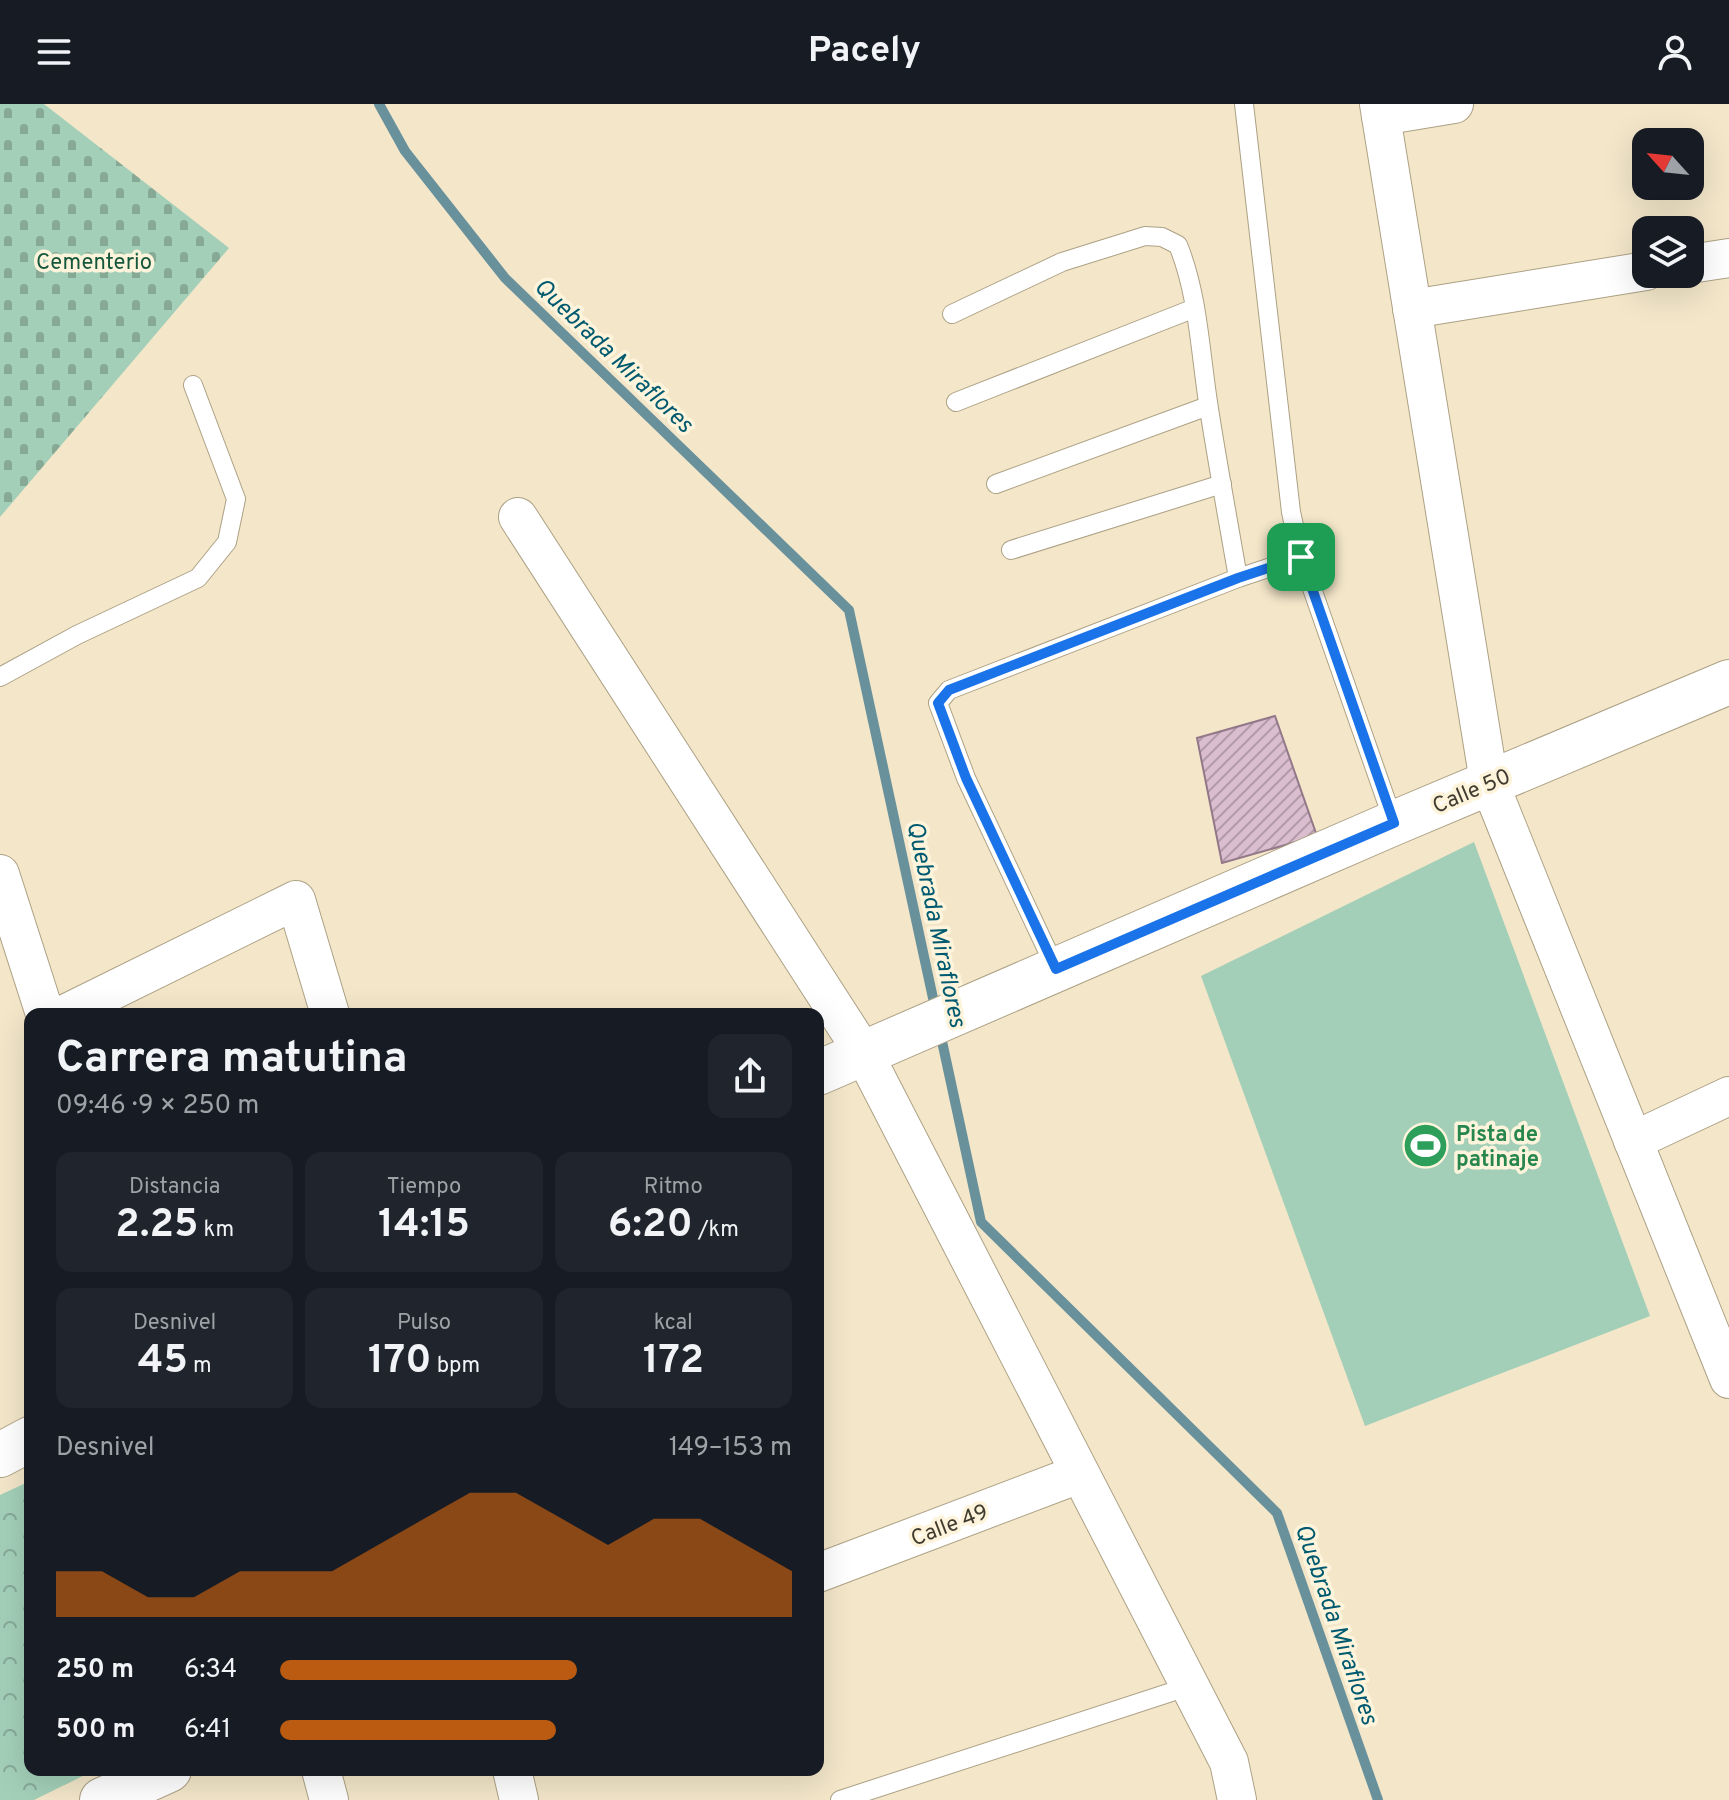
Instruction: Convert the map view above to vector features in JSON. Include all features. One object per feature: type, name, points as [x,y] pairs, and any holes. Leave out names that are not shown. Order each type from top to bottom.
[{"type":"street","points":[[1454,104],[1380,110],[1489,782],[1727,1366]]},
{"type":"street","points":[[1704,262],[1729,258]]},
{"type":"street","points":[[1412,309],[1632,273]]},
{"type":"street","points":[[518,517],[863,1052],[1229,1762],[1237,1800]]},
{"type":"street","name":"Calle 50","points":[[824,1070],[1489,782],[1729,682]]},
{"type":"street","points":[[0,874],[43,1008]]},
{"type":"street","points":[[77,1008],[296,900],[328,1008]]},
{"type":"street","points":[[1633,1141],[1729,1096]]},
{"type":"street","points":[[0,1455],[24,1442]]},
{"type":"street","name":"Calle 49","points":[[824,1571],[1079,1474]]},
{"type":"street","points":[[102,1800],[156,1776]]},
{"type":"street","points":[[323,1776],[329,1800]]},
{"type":"street","points":[[513,1776],[519,1800]]},
{"type":"lane","points":[[1244,104],[1291,512],[1301,557],[1394,823]]},
{"type":"lane","points":[[952,314],[1062,262],[1145,236],[1162,237],[1178,245],[1187,267],[1195,308],[1208,406],[1238,578]]},
{"type":"lane","points":[[956,402],[1195,308]]},
{"type":"lane","points":[[0,677],[77,635],[198,578],[227,542],[236,499],[193,385]]},
{"type":"lane","points":[[996,484],[1208,406]]},
{"type":"lane","points":[[1011,550],[1222,484]]},
{"type":"lane","points":[[1056,969],[966,778],[938,703],[949,690],[1238,578],[1301,557]]},
{"type":"lane","points":[[840,1800],[1190,1686]]},
{"type":"green space","name":"Cementerio","points":[[0,104],[44,104],[229,248],[0,517]]},
{"type":"green space","name":"Pista de patinaje","points":[[1474,842],[1650,1316],[1365,1426],[1201,976]]},
{"type":"green space","points":[[24,1484],[24,1776],[83,1776],[34,1800],[0,1800],[0,1495]]},
{"type":"building","points":[[1275,716],[1317,836],[1222,863],[1197,738]]},
{"type":"waterway","name":"Quebrada Miraflores","points":[[379,104],[405,151],[505,278],[849,610],[936,1012]]},
{"type":"waterway","name":"Quebrada Miraflores","points":[[940,1032],[981,1222],[1277,1513],[1378,1800]]},
{"type":"place","name":"Pista de patinaje","points":[[1425,1146]]},
{"type":"route","points":[[1301,557],[1394,823],[1056,969],[966,778],[938,703],[949,690],[1238,578],[1301,557]]}]
